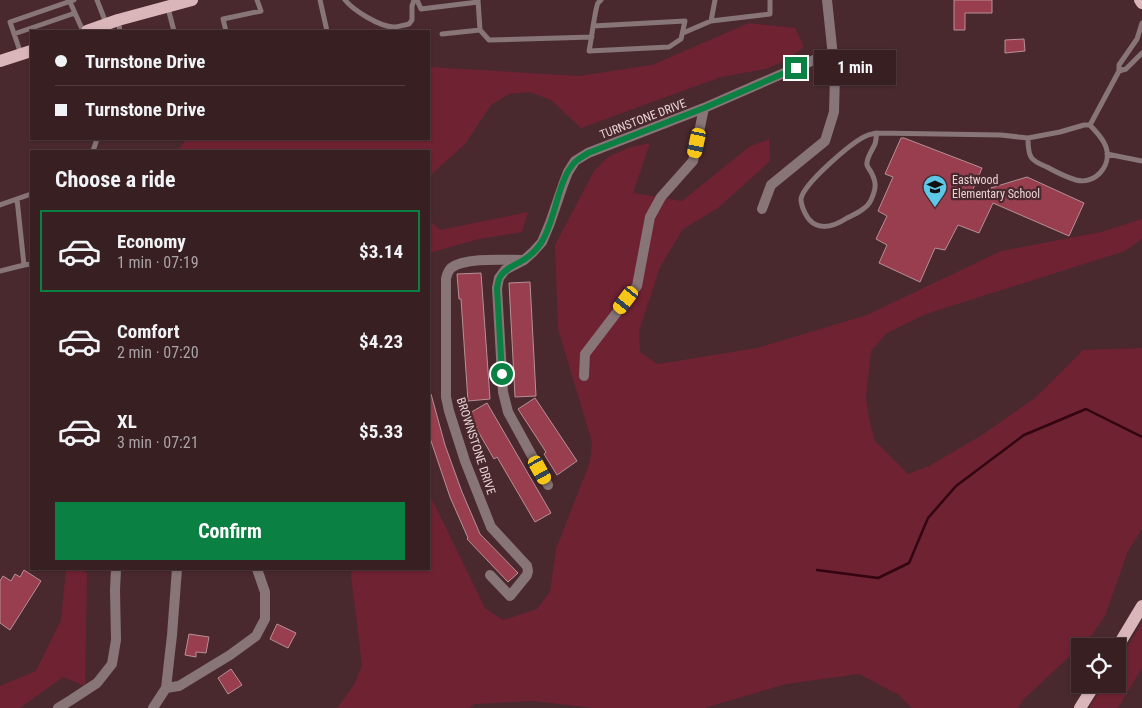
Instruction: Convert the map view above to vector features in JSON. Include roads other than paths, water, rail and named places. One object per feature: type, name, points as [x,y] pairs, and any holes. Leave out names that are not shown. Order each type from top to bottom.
[{"type":"main road","points":[[92,30],[115,25],[168,6],[192,0]]},
{"type":"main road","points":[[0,61],[26,52]]},
{"type":"main road","points":[[1123,638],[1142,606]]},
{"type":"main road","points":[[1080,708],[1089,693]]},
{"type":"street","points":[[762,208],[771,185],[825,141],[834,112],[835,76],[827,0]]},
{"type":"street","name":"TURNSTONE DRIVE","points":[[548,485],[508,412],[504,392],[497,288],[499,278],[505,270],[524,260],[542,242],[568,172],[575,162],[588,153],[704,108],[832,52]]},
{"type":"street","points":[[584,376],[585,354],[637,286],[650,217],[661,197],[693,161],[704,108]]},
{"type":"street","name":"BROWNSTONE DRIVE","points":[[490,575],[510,596],[527,575],[528,571],[527,566],[491,527],[465,461],[449,411],[446,397],[446,279],[448,272],[453,267],[462,263],[476,260],[524,260]]},
{"type":"street","points":[[58,708],[97,683],[112,664],[116,640],[116,570]]},
{"type":"street","points":[[153,708],[166,688],[177,570]]},
{"type":"street","points":[[166,688],[179,686],[230,655],[256,636],[264,619],[265,592],[257,570]]},
{"type":"lane","points":[[97,0],[115,25]]},
{"type":"lane","points":[[226,30],[223,19],[261,11],[257,0]]},
{"type":"lane","points":[[320,0],[327,30]]},
{"type":"lane","points":[[345,0],[360,12],[380,23],[394,27],[409,24],[412,20],[412,6],[415,0],[421,9],[478,1],[480,30],[489,40],[592,37]]},
{"type":"lane","points":[[594,26],[685,21],[683,33],[681,39],[669,47],[589,51],[598,3],[601,0]]},
{"type":"lane","points":[[711,21],[715,0]]},
{"type":"lane","points":[[683,33],[711,21],[770,14],[770,0]]},
{"type":"lane","points":[[26,52],[14,34],[10,22],[72,1],[83,30]]},
{"type":"lane","points":[[168,6],[174,30]]},
{"type":"lane","points":[[14,34],[75,13]]},
{"type":"lane","points":[[1090,125],[1120,71],[1119,65],[1136,39],[1142,22]]},
{"type":"lane","points":[[442,34],[480,30]]},
{"type":"lane","points":[[1120,71],[1126,69],[1142,54]]},
{"type":"lane","points":[[877,133],[876,143],[868,158],[867,166],[876,185],[870,203],[834,225],[826,227],[811,222],[802,207],[801,199],[803,195],[809,186],[842,152],[867,135],[877,133],[1001,135],[1028,138],[1090,125]]},
{"type":"lane","points":[[1028,138],[1030,156],[1036,162],[1077,180],[1086,180],[1099,174],[1107,162],[1103,141],[1090,125]]},
{"type":"lane","points":[[1107,154],[1142,161]]},
{"type":"lane","points":[[0,205],[30,194]]},
{"type":"lane","points":[[17,199],[24,265]]},
{"type":"lane","points":[[0,272],[30,264]]},
{"type":"waterway","points":[[817,570],[878,578],[909,563],[928,518],[956,486],[1024,435],[1086,409],[1142,437]]},
{"type":"place","name":"Eastwood Elementary School","points":[[935,208]]}]
